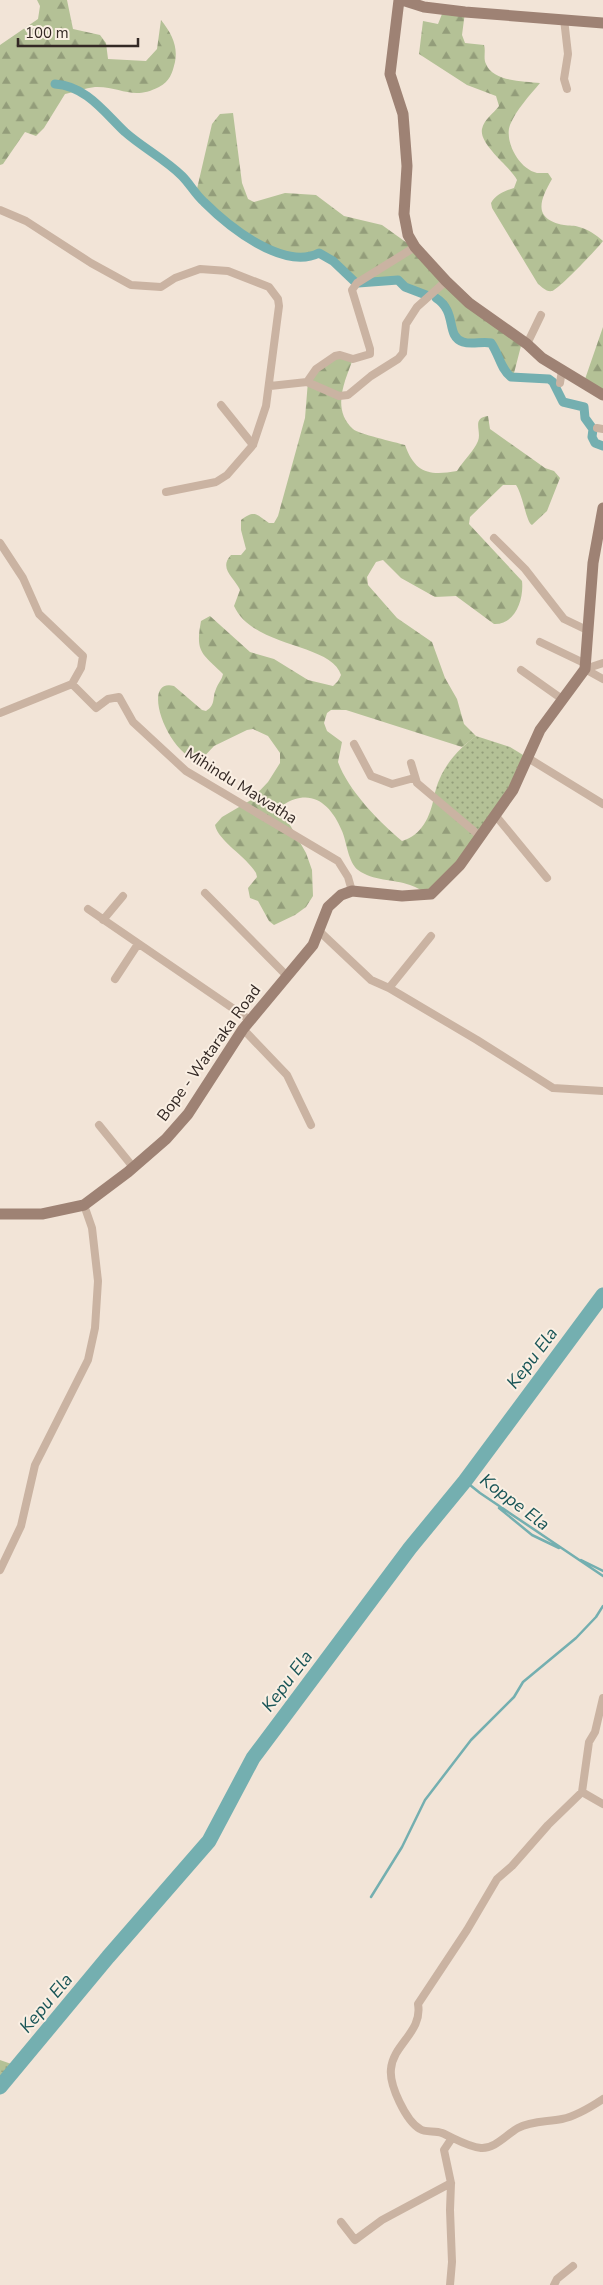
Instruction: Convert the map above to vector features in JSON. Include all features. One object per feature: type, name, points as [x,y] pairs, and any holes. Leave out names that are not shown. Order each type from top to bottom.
[{"type":"street","points":[[603,23],[564,19],[522,18],[445,5],[424,7],[401,0],[390,74],[403,114],[407,166],[404,214],[408,235],[415,247],[446,281],[470,303],[527,344],[542,358],[603,395]]},
{"type":"street","points":[[564,19],[568,54],[564,79],[567,89]]},
{"type":"street","points":[[0,210],[26,221],[91,263],[132,285],[161,287],[174,278],[200,269],[228,271],[269,287],[278,300],[279,306],[270,386],[266,406],[253,445],[228,475],[216,482],[166,492]]},
{"type":"street","points":[[307,382],[316,369],[335,356],[340,355],[352,359],[370,354],[352,290],[357,283],[415,247]]},
{"type":"street","points":[[270,386],[307,382],[339,396],[348,394],[371,376],[398,359],[402,353],[406,324],[416,307],[446,281]]},
{"type":"street","points":[[527,344],[541,316]]},
{"type":"street","points":[[560,383],[562,370]]},
{"type":"street","points":[[221,404],[253,445]]},
{"type":"street","points":[[352,891],[402,896],[431,894],[460,865],[496,816],[513,790],[540,730],[586,666],[592,563],[603,508]]},
{"type":"street","points":[[494,538],[525,569],[564,619],[589,631]]},
{"type":"street","points":[[0,543],[23,578],[38,614],[83,656],[81,668],[72,684],[0,713]]},
{"type":"street","points":[[540,642],[586,666],[603,679]]},
{"type":"street","points":[[586,666],[603,663]]},
{"type":"street","points":[[521,670],[562,699]]},
{"type":"street","name":"Mihindu Mawatha","points":[[72,684],[96,708],[108,699],[119,697],[133,722],[186,771],[338,861],[348,877],[352,891]]},
{"type":"street","points":[[354,744],[371,776],[392,784],[414,778]]},
{"type":"street","points":[[528,758],[603,804]]},
{"type":"street","points":[[411,763],[417,783],[481,838]]},
{"type":"street","points":[[496,816],[547,878]]},
{"type":"street","name":"Bope - Wataraka Road","points":[[0,1214],[42,1214],[84,1205],[166,1139],[188,1114],[246,1025],[313,945],[328,907],[341,895],[352,891]]},
{"type":"street","points":[[205,893],[287,976]]},
{"type":"street","points":[[103,920],[123,896]]},
{"type":"street","points":[[88,909],[246,1025],[287,1075],[311,1125]]},
{"type":"street","points":[[318,930],[371,980],[389,988],[553,1088],[603,1091]]},
{"type":"street","points":[[389,988],[431,936]]},
{"type":"street","points":[[115,979],[138,944]]},
{"type":"street","points":[[98,1125],[133,1167]]},
{"type":"street","points":[[0,1570],[21,1526],[35,1465],[88,1360],[92,1344],[98,1281],[92,1228],[84,1205]]},
{"type":"street","points":[[603,1698],[595,1732],[589,1742],[582,1792],[548,1825],[512,1866],[496,1879],[467,1930],[418,2004],[420,2014],[414,2029],[401,2047],[391,2068],[393,2084],[409,2119],[421,2130],[441,2132],[452,2138],[482,2148],[501,2141],[516,2129],[528,2124],[564,2118],[603,2099]]},
{"type":"street","points":[[595,1732],[603,1735]]},
{"type":"street","points":[[582,1792],[603,1804]]},
{"type":"street","points":[[450,2285],[452,2262],[450,2210],[452,2183],[444,2150],[452,2138]]},
{"type":"street","points":[[341,2222],[355,2240],[382,2220],[452,2183]]},
{"type":"street","points":[[554,2285],[557,2279],[572,2266]]},
{"type":"green space","points":[[37,0],[67,0],[73,29],[100,35],[106,43],[108,59],[146,61],[157,49],[161,20],[173,40],[176,51],[175,62],[172,74],[168,80],[163,85],[150,91],[134,93],[95,87],[65,94],[44,128],[36,136],[25,132],[3,164],[0,165],[0,45],[38,19],[40,6]]},
{"type":"green space","points":[[444,9],[465,12],[462,35],[465,43],[484,45],[486,64],[495,74],[510,80],[540,83],[519,108],[510,125],[509,139],[514,154],[530,170],[537,173],[548,173],[552,179],[542,201],[543,213],[547,218],[564,225],[586,229],[603,241],[569,277],[552,291],[546,290],[538,284],[492,208],[491,203],[495,197],[514,188],[517,180],[485,142],[482,135],[485,122],[499,106],[496,96],[467,85],[419,54],[423,21],[438,24]]},
{"type":"green space","points":[[233,113],[242,183],[248,199],[254,202],[285,193],[316,195],[344,216],[382,225],[414,248],[522,342],[513,377],[502,367],[491,343],[467,342],[453,335],[448,308],[437,299],[418,295],[398,280],[380,280],[357,284],[333,261],[319,253],[304,257],[270,250],[252,241],[206,205],[196,193],[212,124],[220,114]]},
{"type":"green space","points":[[603,327],[603,395],[584,382]]},
{"type":"green space","points":[[335,356],[353,359],[342,395],[341,404],[346,421],[356,431],[405,445],[413,462],[418,467],[438,473],[457,471],[478,441],[478,422],[483,417],[488,416],[490,429],[545,468],[554,471],[560,478],[547,511],[532,525],[516,485],[503,485],[470,517],[469,524],[522,581],[520,602],[508,620],[494,624],[456,596],[435,597],[401,578],[383,560],[376,562],[367,577],[368,585],[397,618],[432,642],[445,678],[457,699],[464,724],[476,736],[462,747],[346,710],[331,710],[327,713],[324,723],[327,731],[342,742],[338,762],[349,783],[374,815],[402,841],[420,830],[430,811],[434,797],[481,837],[431,894],[413,886],[370,876],[358,870],[352,862],[337,821],[326,806],[311,798],[293,800],[283,805],[282,811],[306,853],[312,870],[313,896],[306,907],[295,915],[274,925],[269,921],[258,901],[250,898],[248,888],[257,877],[256,873],[221,837],[215,825],[222,817],[251,800],[268,782],[280,763],[280,753],[268,736],[253,729],[214,746],[200,761],[188,756],[168,733],[158,704],[159,693],[164,686],[174,686],[202,710],[206,711],[211,706],[223,674],[205,656],[200,646],[199,632],[201,621],[210,616],[250,652],[274,659],[308,680],[333,686],[338,681],[341,675],[335,665],[323,657],[274,638],[257,630],[244,620],[234,606],[240,590],[226,565],[231,555],[241,555],[246,549],[241,530],[241,520],[256,514],[269,523],[274,523],[278,516],[305,418],[308,381]]},
{"type":"green space","points":[[476,736],[510,747],[528,758],[481,837],[434,797],[436,788],[449,762],[461,748]]},
{"type":"green space","points":[[0,2060],[17,2066],[0,2087]]},
{"type":"waterway","points":[[55,84],[76,90],[94,101],[125,132],[175,170],[214,212],[241,233],[273,251],[289,256],[305,257],[319,253],[333,261],[354,281]]},
{"type":"waterway","points":[[358,283],[398,280],[405,287],[426,295]]},
{"type":"waterway","points":[[436,298],[447,310],[454,335],[458,339],[466,343],[491,343],[504,369],[511,377],[549,379],[553,382],[563,402],[584,407],[585,418],[593,429],[592,437],[595,443],[603,446]]},
{"type":"waterway","name":"Kepu Ela","points":[[0,2087],[108,1957],[209,1841],[253,1758],[410,1548],[465,1481],[603,1295]]},
{"type":"waterway","points":[[465,1481],[603,1576]]},
{"type":"waterway","name":"Koppe Ela","points":[[499,1508],[532,1535],[559,1548]]},
{"type":"waterway","name":"Koppe Ela","points":[[581,1560],[603,1571]]},
{"type":"waterway","points":[[371,1897],[402,1847],[425,1800],[471,1740],[514,1697],[523,1682],[576,1638],[596,1617],[603,1606]]}]
